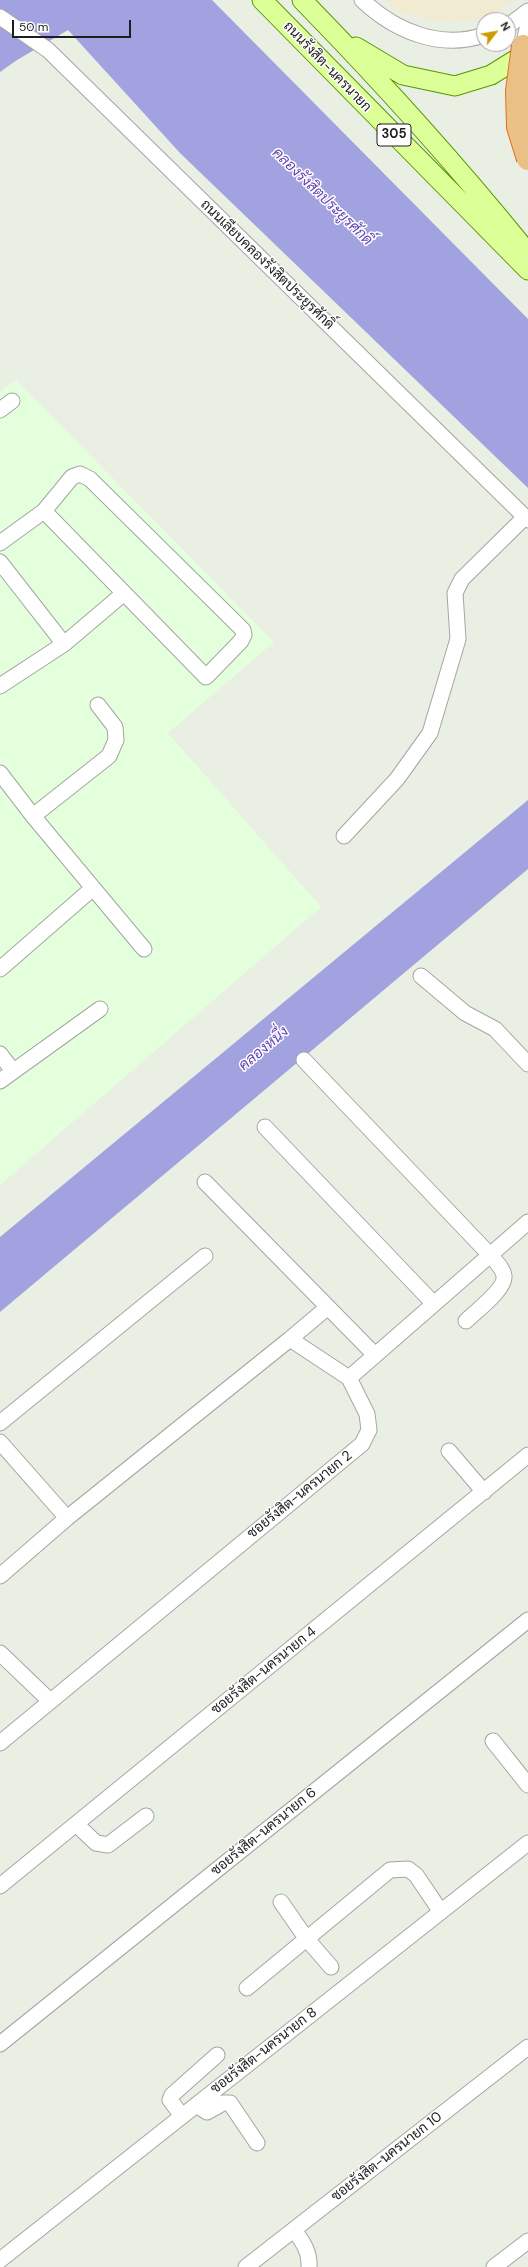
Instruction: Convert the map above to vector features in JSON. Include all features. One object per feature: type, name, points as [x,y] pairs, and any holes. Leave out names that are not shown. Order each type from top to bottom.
[{"type":"highway","points":[[526,49],[517,91],[518,128],[528,159]]},
{"type":"main road","name":"ถนนรังสิต-นครนายก","points":[[262,0],[528,270]]},
{"type":"main road","points":[[302,0],[338,37],[453,163],[528,253]]},
{"type":"main road","points":[[338,37],[403,75],[454,86],[491,75],[526,49]]},
{"type":"street","points":[[362,0],[394,24],[418,36],[445,42],[467,41],[476,38]]},
{"type":"street","points":[[516,20],[528,11]]},
{"type":"street","name":"ถนนเลียบคลองรังสิตประยูรศักดิ์","points":[[0,17],[48,50],[526,519]]},
{"type":"street","points":[[526,49],[528,25]]},
{"type":"street","points":[[0,410],[12,401]]},
{"type":"street","points":[[0,543],[44,511],[72,478],[80,474],[90,479],[243,630],[244,635],[241,641],[206,677],[123,594],[44,511]]},
{"type":"street","points":[[344,836],[397,780],[430,733],[458,639],[455,593],[462,579],[526,519]]},
{"type":"street","points":[[0,562],[64,644]]},
{"type":"street","points":[[0,686],[64,644],[123,594]]},
{"type":"street","points":[[33,816],[109,756],[116,740],[115,727],[98,705]]},
{"type":"street","points":[[0,773],[33,816],[144,949]]},
{"type":"street","points":[[0,968],[93,888]]},
{"type":"street","points":[[420,976],[465,1013],[495,1029],[528,1064]]},
{"type":"street","points":[[0,1080],[100,1009]]},
{"type":"street","points":[[0,1054],[14,1071]]},
{"type":"street","points":[[304,1060],[490,1255],[501,1270],[504,1278],[501,1287],[466,1321]]},
{"type":"street","points":[[265,1127],[434,1304]]},
{"type":"street","points":[[205,1182],[375,1355]]},
{"type":"street","points":[[290,1339],[349,1378],[528,1222]]},
{"type":"street","points":[[0,1423],[205,1256]]},
{"type":"street","points":[[0,1576],[67,1518],[328,1307]]},
{"type":"street","name":"ซอยรังสิต-นครนายก 2","points":[[0,1743],[362,1444],[369,1430],[367,1414],[349,1378]]},
{"type":"street","points":[[0,1442],[67,1518]]},
{"type":"street","points":[[449,1451],[484,1492]]},
{"type":"street","name":"ซอยรังสิต-นครนายก 4","points":[[0,1886],[528,1455]]},
{"type":"street","name":"ซอยรังสิต-นครนายก 6","points":[[0,2044],[528,1620]]},
{"type":"street","points":[[0,1653],[50,1701]]},
{"type":"street","points":[[493,1741],[528,1785]]},
{"type":"street","points":[[76,1824],[96,1843],[108,1845],[146,1816]]},
{"type":"street","name":"ซอยรังสิต-นครนายก 8","points":[[0,2260],[528,1843]]},
{"type":"street","points":[[247,1988],[390,1870],[401,1868],[408,1869],[416,1875],[441,1912]]},
{"type":"street","points":[[281,1902],[306,1938],[331,1967]]},
{"type":"street","name":"ซอยรังสิต-นครนายก 10","points":[[246,2267],[528,2047]]},
{"type":"street","points":[[182,2116],[170,2100],[172,2095],[217,2055]]},
{"type":"street","points":[[196,2105],[207,2112],[224,2103],[230,2104],[257,2143]]},
{"type":"street","points":[[294,2230],[305,2245],[309,2256],[309,2267]]},
{"type":"street","points":[[494,2267],[528,2241]]},
{"type":"shaded area","points":[[387,0],[512,0],[496,12],[476,12],[476,19],[448,23],[399,12]]},
{"type":"shaded area","points":[[16,380],[274,642],[168,733],[321,907],[0,1185],[0,392]]},
{"type":"water","name":"คลองรังสิตประยูรศักดิ์","points":[[0,0],[212,0],[528,319],[528,488],[180,153],[68,30],[17,60],[0,72]]},
{"type":"water","name":"คลองหนึ่ง","points":[[528,800],[528,869],[0,1312],[0,1237]]}]
